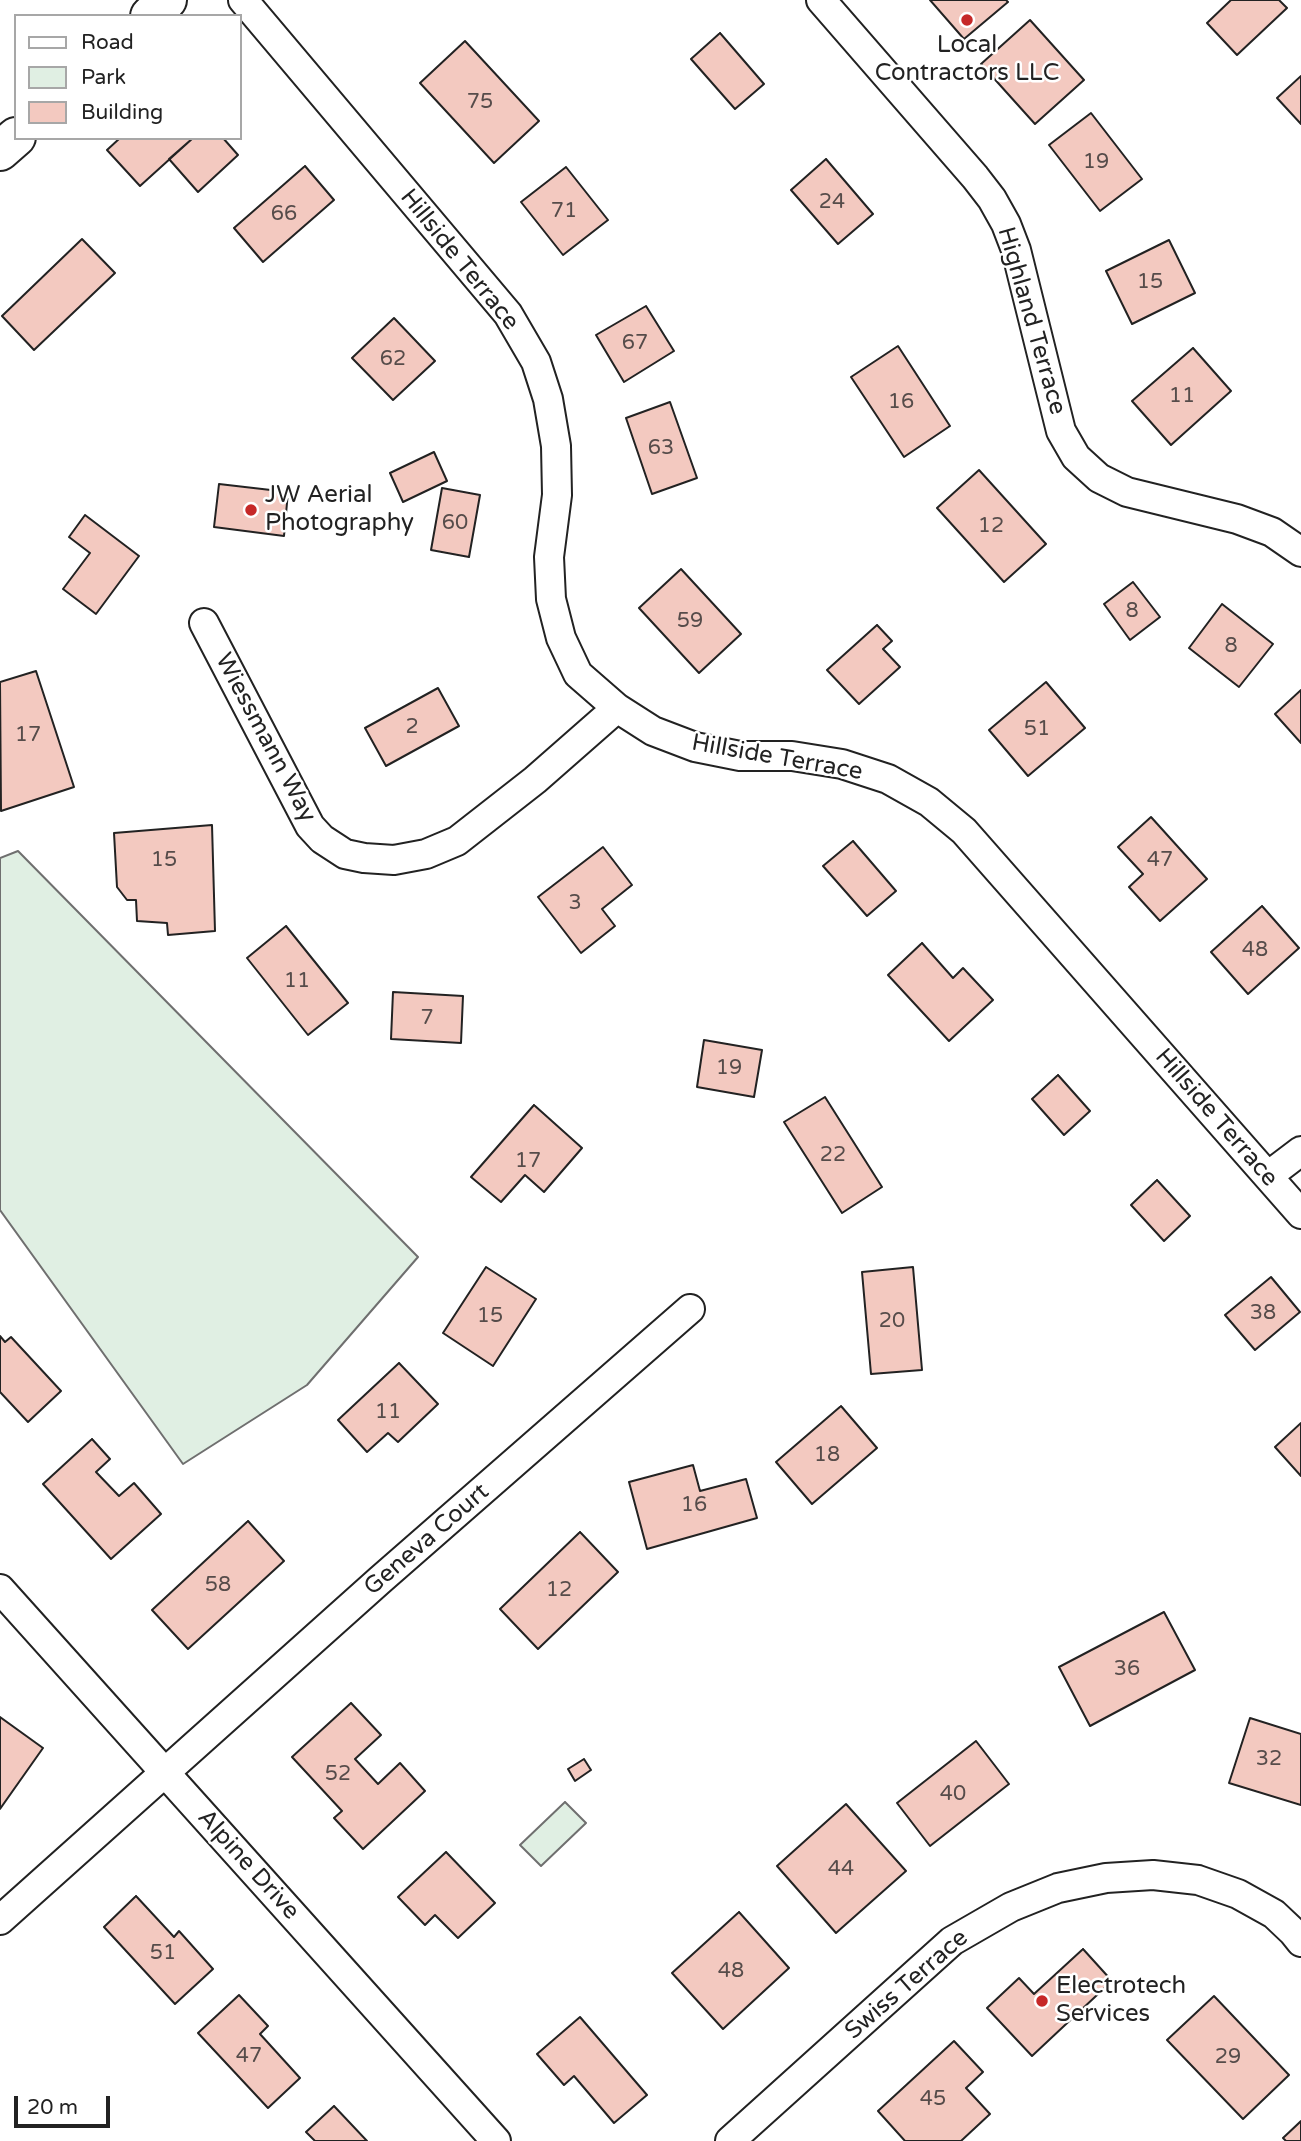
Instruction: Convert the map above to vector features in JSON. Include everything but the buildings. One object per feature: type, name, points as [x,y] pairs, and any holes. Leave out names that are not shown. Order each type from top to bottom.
[{"type":"main road","points":[[152,14],[167,0]]},
{"type":"main road","points":[[0,151],[14,139]]},
{"type":"street","name":"Hillside Terrace","points":[[243,0],[508,314],[536,362],[548,399],[556,446],[557,495],[549,557],[551,599],[561,638],[578,674],[617,708],[653,731],[695,747],[740,756],[792,756],[842,764],[888,779],[929,802],[964,831],[1301,1214]]},
{"type":"street","name":"Highland Terrace","points":[[821,0],[975,177],[1006,224],[1016,250],[1062,431],[1076,457],[1099,478],[1127,492],[1237,519],[1272,532],[1301,552]]},
{"type":"street","name":"Wiessmann Way","points":[[204,623],[310,826],[322,839],[345,854],[364,858],[394,860],[426,854],[457,841],[535,780],[617,708]]},
{"type":"street","points":[[1268,1176],[1301,1151]]},
{"type":"street","name":"Geneva Court","points":[[0,1920],[380,1580],[690,1309]]},
{"type":"street","name":"Alpine Drive","points":[[0,1589],[496,2141]]},
{"type":"street","name":"Swiss Terrace","points":[[730,2141],[952,1941],[1011,1907],[1058,1888],[1106,1878],[1141,1875],[1198,1880],[1238,1894],[1274,1914],[1301,1942]]},
{"type":"green space","points":[[18,851],[418,1257],[307,1385],[183,1464],[0,1210],[0,858]]},
{"type":"green space","points":[[565,1802],[586,1823],[541,1866],[520,1845]]},
{"type":"place","name":"Local Contractors LLC","points":[[967,20]]},
{"type":"place","name":"JW Aerial Photography","points":[[251,510]]},
{"type":"place","name":"Electrotech Services","points":[[1042,2001]]}]
